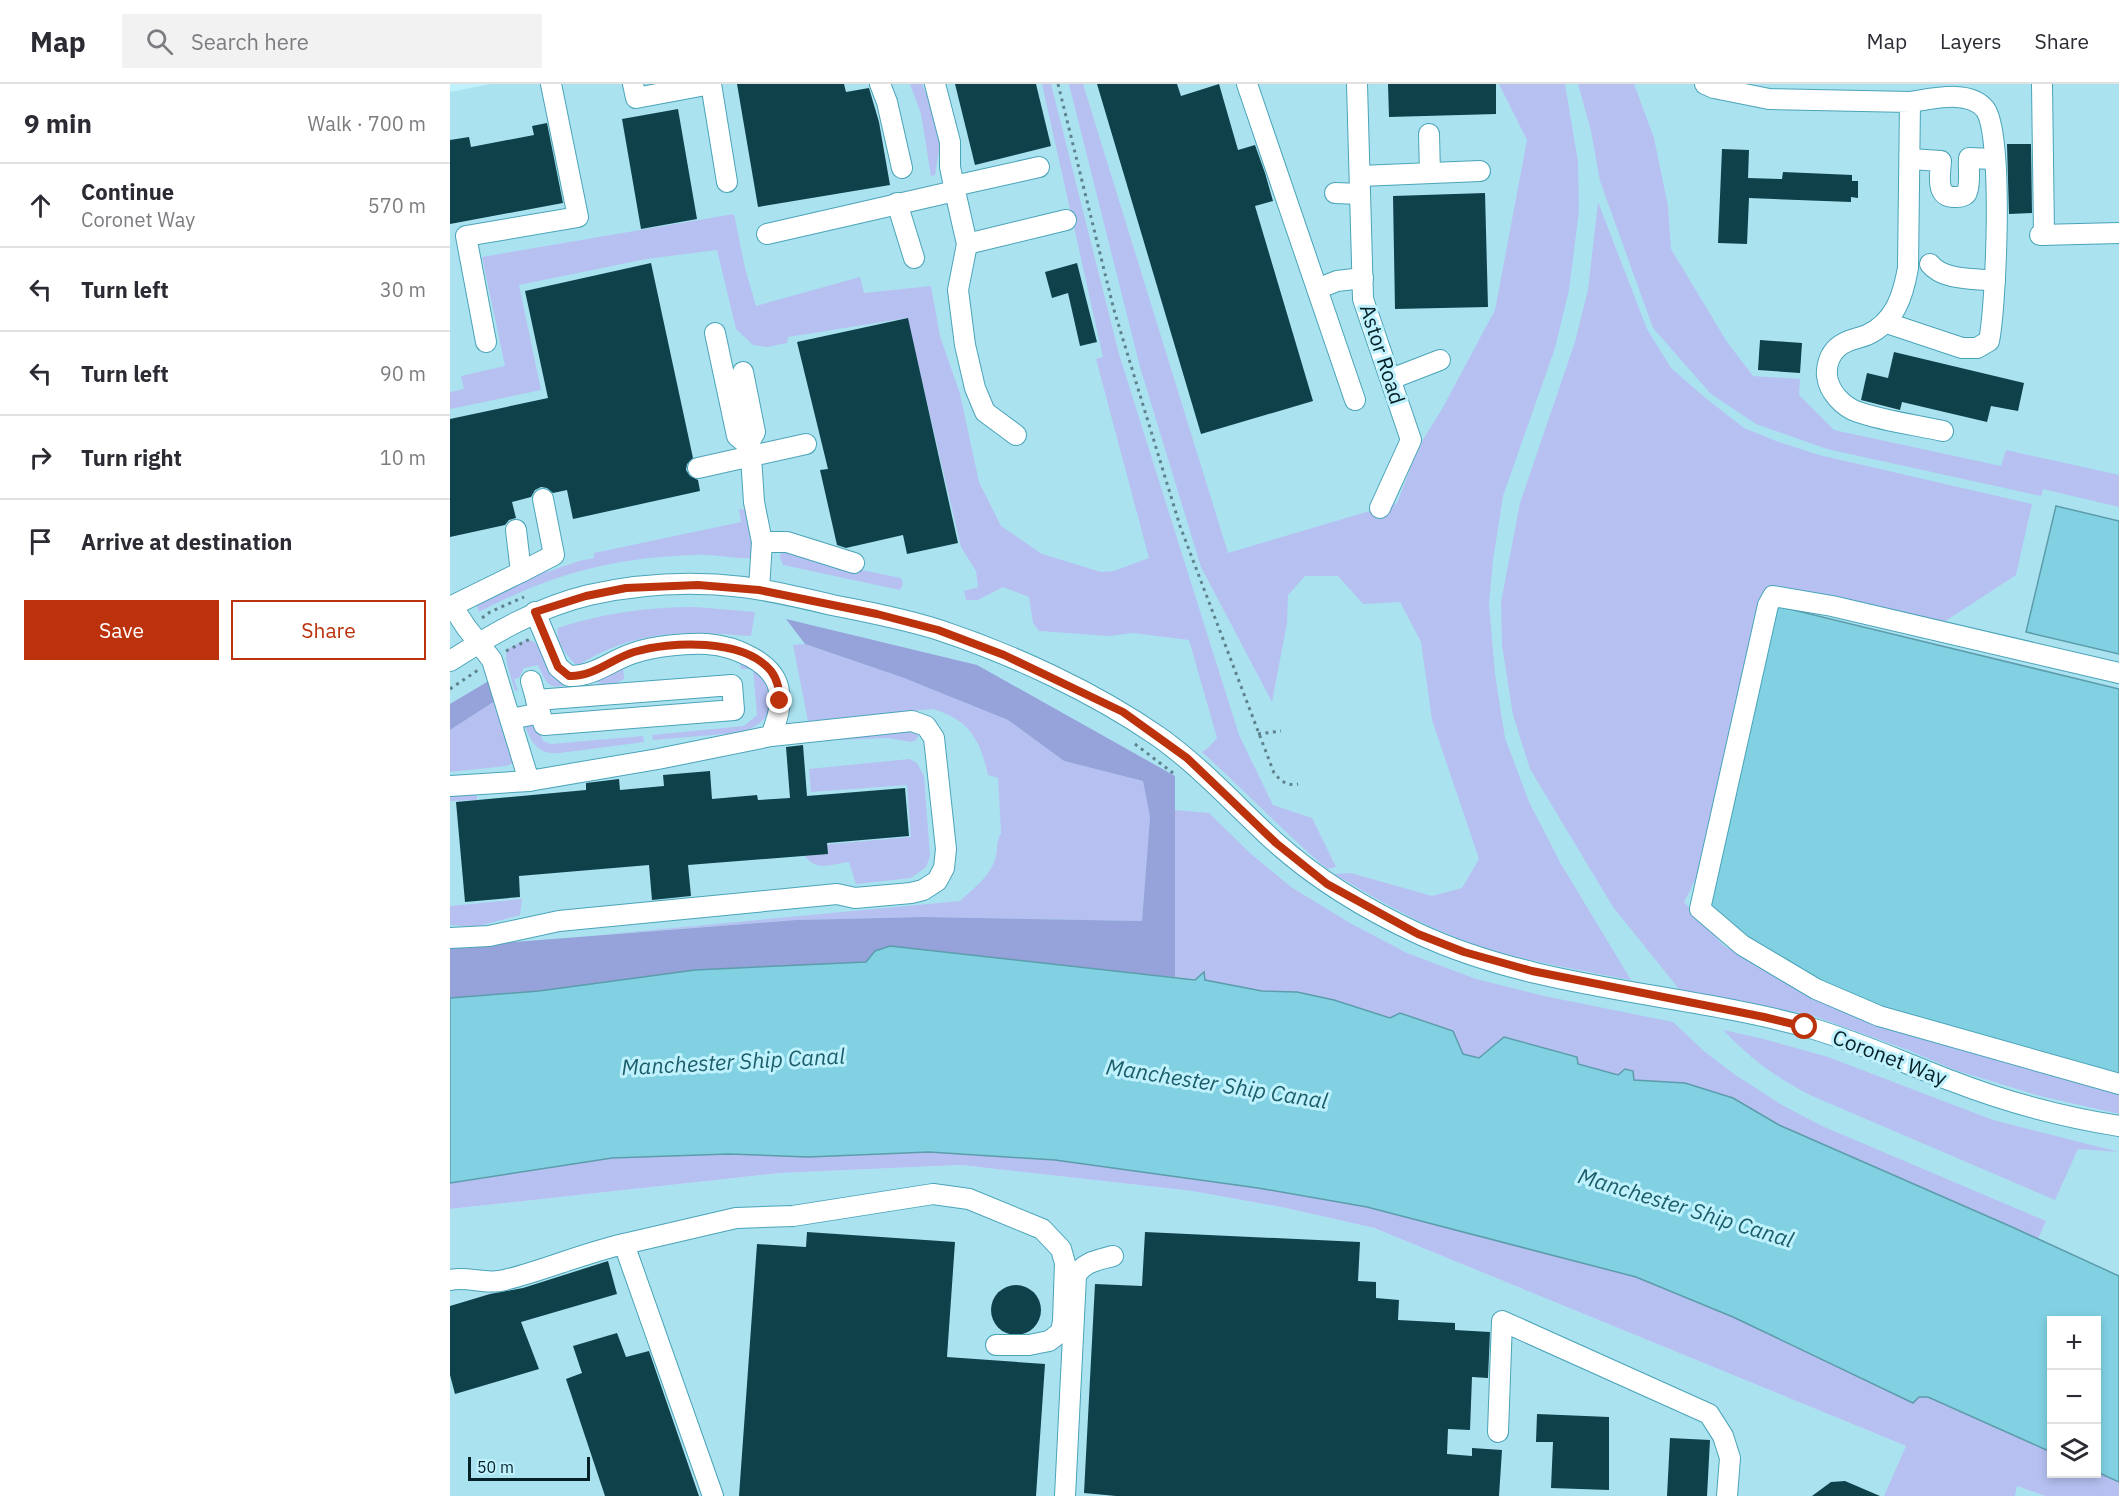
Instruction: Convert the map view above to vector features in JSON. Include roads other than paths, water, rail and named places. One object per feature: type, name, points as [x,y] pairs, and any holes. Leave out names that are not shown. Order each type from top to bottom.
[{"type":"street","points":[[486,342],[466,236],[578,217],[552,84]]},
{"type":"street","points":[[633,84],[636,98],[711,84],[727,182]]},
{"type":"street","points":[[880,84],[888,102],[902,168]]},
{"type":"street","points":[[935,84],[950,142],[950,167],[967,244],[958,290],[965,345],[975,388],[985,412],[1016,435]]},
{"type":"street","points":[[1246,84],[1355,400]]},
{"type":"street","name":"Astor Road","points":[[1357,84],[1364,299],[1411,440],[1380,508]]},
{"type":"street","points":[[1706,84],[1714,88],[1824,92],[1910,102],[1964,98],[1976,102],[1984,109],[1994,136],[1995,159],[1995,281],[1993,322],[1989,341],[1977,348],[1962,348],[1887,322]]},
{"type":"street","points":[[2042,84],[2042,235],[2119,233]]},
{"type":"street","points":[[1910,102],[1911,159],[1908,268],[1905,288],[1896,309],[1887,322],[1865,336],[1846,341],[1832,354],[1826,374],[1829,386],[1843,403],[1857,412],[1943,431]]},
{"type":"street","points":[[1429,134],[1430,172]]},
{"type":"street","points":[[1911,159],[1941,161],[1942,193],[1946,196],[1958,197],[1964,196],[1968,191],[1969,159],[1995,159]]},
{"type":"street","points":[[767,234],[1038,167]]},
{"type":"street","points":[[1335,194],[1360,185],[1430,172],[1480,171]]},
{"type":"street","points":[[897,203],[914,258]]},
{"type":"street","points":[[967,244],[1066,220]]},
{"type":"street","points":[[1930,264],[1934,269],[1948,276],[1995,281]]},
{"type":"street","points":[[1317,289],[1337,281],[1363,278]]},
{"type":"street","points":[[715,333],[737,436],[749,451]]},
{"type":"street","points":[[1391,379],[1440,360]]},
{"type":"street","points":[[743,372],[755,432],[749,451],[754,502],[762,542],[759,590]]},
{"type":"street","points":[[698,468],[749,451],[806,444]]},
{"type":"street","points":[[529,781],[492,660],[452,607],[554,555],[543,499]]},
{"type":"street","points":[[516,530],[521,572]]},
{"type":"street","points":[[762,542],[787,542],[854,563]]},
{"type":"street","name":"Coronet Way","points":[[450,661],[479,642],[535,612],[586,596],[626,588],[698,585],[759,590],[868,612],[938,630],[1004,655],[1123,712],[1187,758],[1276,843],[1327,884],[1418,934],[1464,952],[1532,971],[1764,1017],[1831,1034],[1987,1094],[2061,1116],[2119,1126]]},
{"type":"street","points":[[2119,673],[1866,613],[1773,596],[1768,605],[1700,909],[1743,945],[1816,989],[1879,1016],[2119,1084]]},
{"type":"street","points":[[535,612],[558,667],[569,676],[587,674],[633,653],[658,647],[707,644],[755,658],[770,669],[779,690],[780,701],[771,736]]},
{"type":"street","points":[[579,676],[582,696]]},
{"type":"street","points":[[511,719],[536,698],[732,685],[734,710],[544,725],[536,698]]},
{"type":"street","points":[[450,786],[529,781],[658,759],[771,736],[912,721],[926,726],[934,738],[946,849],[944,868],[937,881],[923,890],[911,893],[855,898],[837,894],[560,921],[489,936],[450,938]]},
{"type":"street","points":[[450,1280],[460,1278],[485,1282],[503,1281],[596,1250],[736,1218],[793,1216],[933,1194],[969,1199],[1042,1229],[1061,1249],[1065,1263],[1064,1321],[1060,1332],[1049,1341],[1029,1346],[996,1345]]},
{"type":"street","points":[[624,1244],[713,1496]]},
{"type":"street","points":[[1065,1496],[1076,1276],[1080,1269],[1089,1263],[1113,1256]]},
{"type":"street","points":[[1498,1432],[1502,1321],[1709,1414],[1723,1436],[1730,1458],[1727,1496]]},
{"type":"water","points":[[2056,506],[2119,521],[2119,654],[2026,632]]},
{"type":"water","points":[[1773,605],[2119,689],[2119,1079],[1882,1010],[1820,985],[1789,961],[1746,939],[1704,907]]},
{"type":"water","name":"Manchester Ship Canal","points":[[890,946],[1195,980],[1204,972],[1205,980],[1262,991],[1297,992],[1334,1000],[1390,1018],[1400,1013],[1453,1031],[1463,1054],[1479,1058],[1504,1037],[1577,1057],[1578,1064],[1618,1075],[1625,1069],[1633,1071],[1634,1080],[1685,1083],[1733,1098],[1779,1125],[2119,1276],[2119,1482],[2101,1474],[2101,1316],[2047,1316],[2047,1450],[1928,1397],[1919,1397],[1913,1403],[1733,1317],[1636,1277],[1367,1207],[1258,1188],[1055,1160],[929,1152],[808,1157],[729,1154],[612,1158],[450,1183],[450,998],[539,991],[695,970],[866,962],[875,951]]}]
